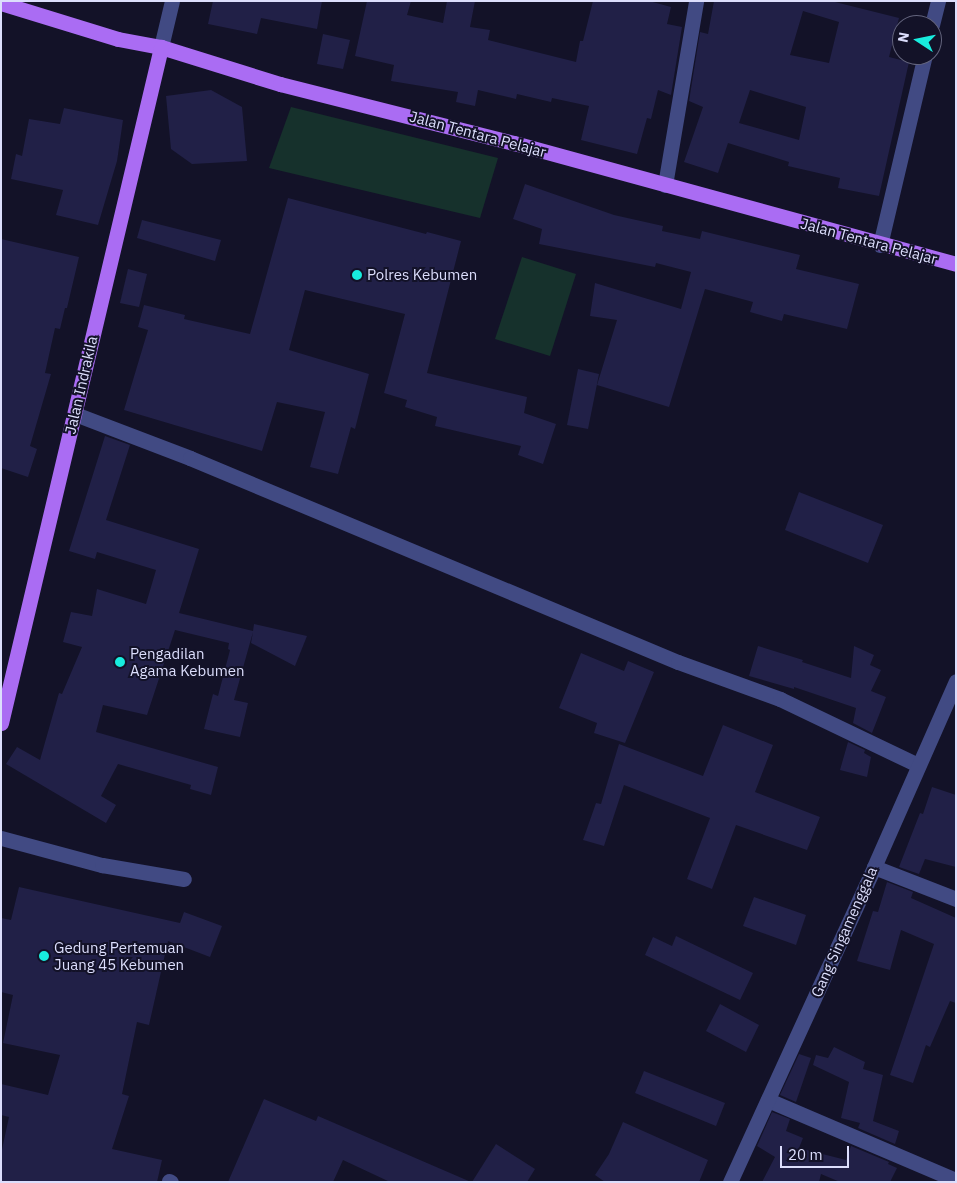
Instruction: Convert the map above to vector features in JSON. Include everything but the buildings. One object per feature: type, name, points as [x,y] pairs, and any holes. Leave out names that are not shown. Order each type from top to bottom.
[{"type":"main road","name":"Jalan Tentara Pelajar","points":[[1,3],[118,38],[161,47],[280,84],[504,141],[956,264]]},
{"type":"main road","name":"Jalan Indrakila","points":[[1,723],[161,47]]},
{"type":"street","points":[[161,47],[172,1]]},
{"type":"street","points":[[665,186],[696,1]]},
{"type":"street","points":[[934,15],[938,1]]},
{"type":"street","points":[[880,244],[923,65]]},
{"type":"street","points":[[74,414],[190,458],[678,662],[780,699],[888,752],[913,762]]},
{"type":"street","name":"Gang Singamenggala","points":[[730,1182],[874,867],[913,762],[956,681]]},
{"type":"street","points":[[1,838],[102,865],[184,879]]},
{"type":"street","points":[[874,867],[956,899]]},
{"type":"street","points":[[768,1100],[956,1180]]},
{"type":"green space","points":[[291,107],[498,158],[480,218],[269,168]]},
{"type":"green space","points":[[522,257],[576,274],[550,356],[495,339]]},
{"type":"place","name":"Polres Kebumen","points":[[357,275]]},
{"type":"place","name":"Pengadilan Agama Kebumen","points":[[120,662]]},
{"type":"place","name":"Gedung Pertemuan Juang 45 Kebumen","points":[[44,956]]}]
